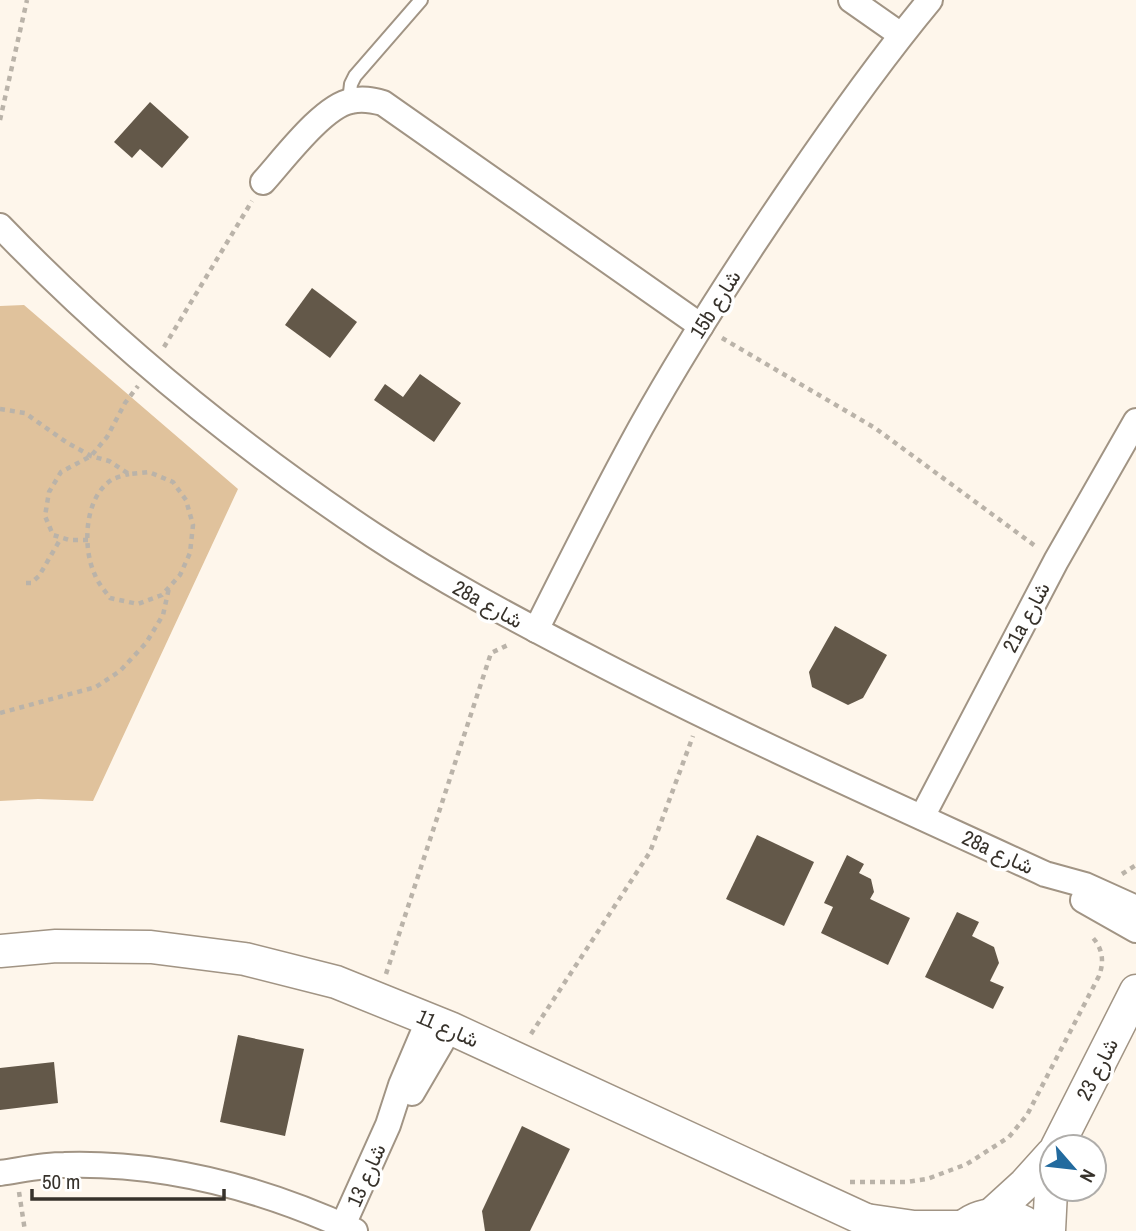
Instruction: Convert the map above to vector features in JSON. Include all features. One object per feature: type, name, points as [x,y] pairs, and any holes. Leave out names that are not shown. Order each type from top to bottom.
[{"type":"street","points":[[851,0],[901,35]]},
{"type":"street","name":"15b شارع","points":[[536,630],[587,526],[642,425],[701,326],[831,130],[930,0]]},
{"type":"street","points":[[263,181],[333,108],[349,101],[366,99],[383,103],[701,326]]},
{"type":"street","name":"28a شارع","points":[[5,243],[224,427],[375,536],[454,585],[700,714],[1045,874],[1085,886],[1136,908]]},
{"type":"street","name":"21a شارع","points":[[922,817],[1056,561],[1136,421]]},
{"type":"street","name":"28a شارع","points":[[1045,874],[1061,887],[1136,930]]},
{"type":"street","name":"شارع 11","points":[[0,951],[55,946],[164,949],[245,959],[336,982],[440,1024],[876,1225],[914,1227],[971,1224],[1009,1215],[1026,1222],[1037,1231]]},
{"type":"street","name":"شارع 23","points":[[1064,1133],[1136,991]]},
{"type":"street","name":"شارع 13","points":[[8,1172],[63,1165],[159,1169],[253,1190],[349,1228],[388,1125],[408,1101],[440,1024]]},
{"type":"street","points":[[971,1224],[1025,1184],[1038,1170]]},
{"type":"street","points":[[1049,1231],[1050,1203]]},
{"type":"lane","points":[[349,101],[355,76],[421,0]]},
{"type":"path","points":[[0,120],[27,0]]},
{"type":"path","points":[[701,326],[875,428],[1056,561]]},
{"type":"path","points":[[0,409],[25,413],[66,442],[91,456],[109,461],[129,474]]},
{"type":"path","points":[[149,472],[173,482],[186,500],[193,524],[190,553],[180,575],[162,595],[138,604],[110,598],[95,576],[88,551],[89,522],[97,495],[112,480],[129,474],[149,472]]},
{"type":"path","points":[[26,583],[39,576],[61,538]]},
{"type":"path","points":[[0,713],[96,687],[120,671],[146,643],[163,615],[169,587]]},
{"type":"path","points":[[378,998],[491,653],[536,630]]},
{"type":"path","points":[[515,1058],[650,852],[700,714]]},
{"type":"path","points":[[830,1204],[840,1188],[855,1180],[906,1182],[937,1176],[967,1164],[1009,1137],[1027,1115],[1102,968],[1101,950],[1096,940],[1074,927],[1087,902]]},
{"type":"path","points":[[8,1172],[25,1231]]},
{"type":"shaded area","points":[[24,305],[238,489],[93,801],[0,801],[0,306]]},
{"type":"building","points":[[150,102],[189,137],[162,168],[140,149],[132,158],[114,142]]},
{"type":"building","points":[[312,288],[357,322],[330,358],[285,325]]},
{"type":"building","points":[[420,374],[461,403],[434,442],[374,400],[385,384],[403,397]]},
{"type":"building","points":[[835,626],[887,655],[863,698],[848,705],[812,687],[809,672]]},
{"type":"building","points":[[757,835],[814,862],[784,926],[726,899]]},
{"type":"building","points":[[847,855],[864,864],[859,873],[871,879],[874,892],[870,899],[910,918],[888,965],[821,933],[833,907],[824,903]]},
{"type":"building","points":[[957,912],[979,922],[972,936],[994,947],[999,963],[990,981],[1004,987],[993,1009],[925,977]]},
{"type":"building","points":[[238,1035],[304,1049],[285,1136],[220,1122]]},
{"type":"building","points":[[54,1062],[58,1103],[0,1110],[0,1068]]},
{"type":"building","points":[[522,1126],[570,1149],[530,1231],[485,1231],[482,1211]]}]
